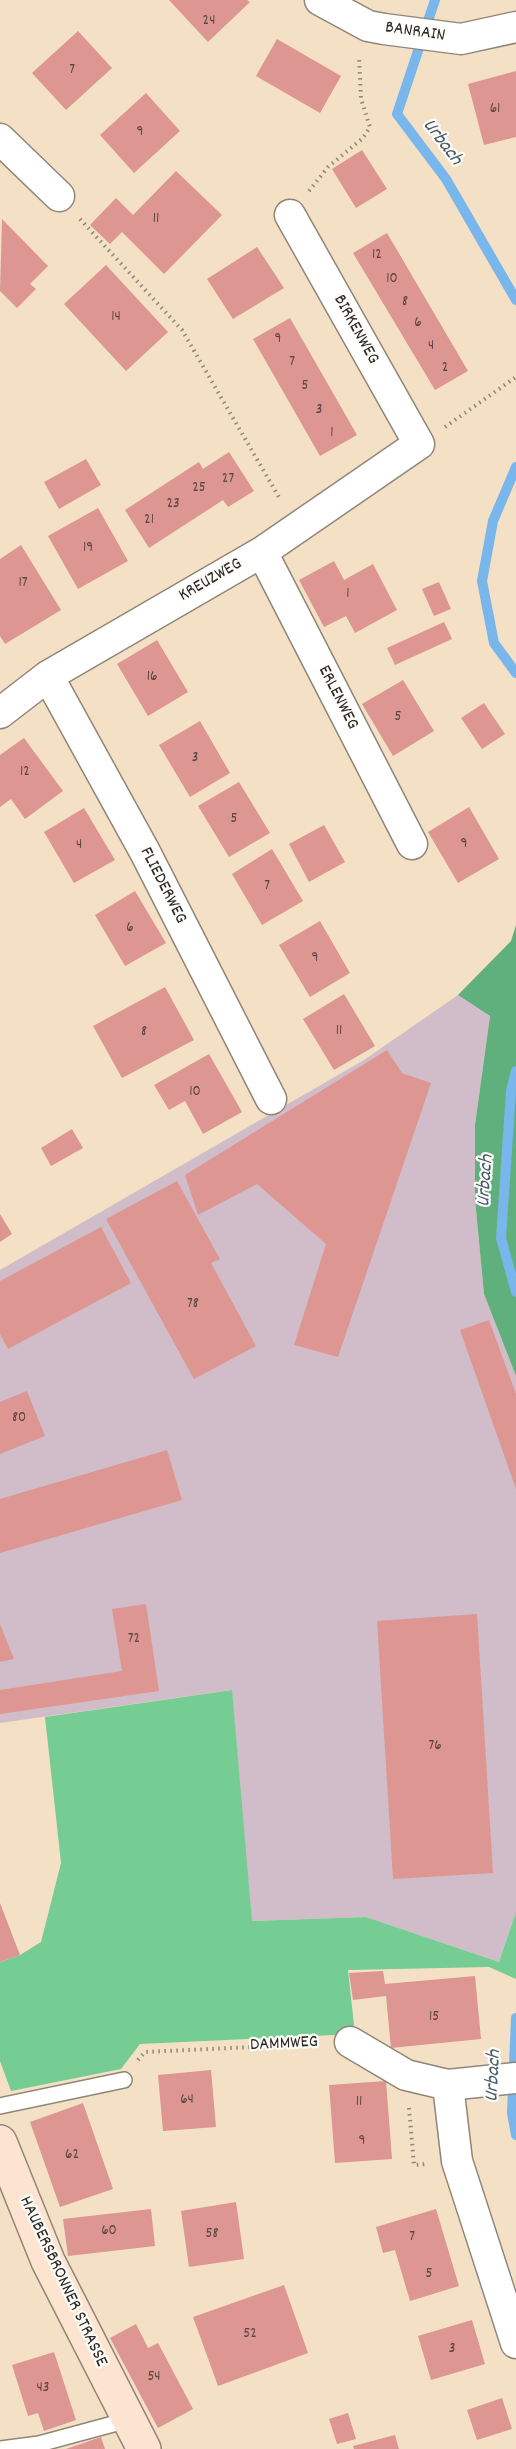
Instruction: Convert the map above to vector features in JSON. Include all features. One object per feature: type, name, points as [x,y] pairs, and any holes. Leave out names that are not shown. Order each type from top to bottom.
[{"type":"street","name":"BANRAIN","points":[[320,0],[376,28],[461,39],[516,27]]},
{"type":"street","points":[[0,139],[59,196]]},
{"type":"street","name":"BIRKENWEG","points":[[290,215],[419,444]]},
{"type":"street","name":"KREUZWEG","points":[[0,713],[48,676],[262,552],[419,444]]},
{"type":"street","name":"ERLENWEG","points":[[262,552],[412,844]]},
{"type":"street","name":"FLIEDERWEG","points":[[48,676],[145,852],[271,1099]]},
{"type":"street","points":[[350,2042],[406,2074],[448,2085],[516,2078]]},
{"type":"street","points":[[448,2085],[457,2161],[516,2343]]},
{"type":"street","name":"HAUBERSBRONNER STRASSE","points":[[0,2142],[48,2261],[144,2449]]},
{"type":"lane","points":[[0,2106],[124,2080]]},
{"type":"lane","points":[[0,2449],[39,2444],[128,2420]]},
{"type":"path","points":[[290,215],[328,167],[363,138],[370,128],[361,99],[359,54],[376,28]]},
{"type":"path","points":[[59,196],[182,330],[297,528]]},
{"type":"path","points":[[419,444],[516,377]]},
{"type":"path","name":"DAMMWEG","points":[[124,2080],[144,2052],[350,2042]]},
{"type":"shaded area","points":[[458,995],[490,1016],[475,1125],[475,1199],[484,1294],[516,1376],[516,1912],[499,1962],[366,1917],[251,1921],[231,1690],[0,1723],[0,1270],[364,1060]]},
{"type":"green space","points":[[516,925],[516,1376],[484,1294],[475,1199],[475,1125],[490,1016],[458,995],[511,941]]},
{"type":"green space","points":[[232,1690],[252,1921],[366,1917],[499,1962],[516,1912],[516,1979],[489,1967],[348,1970],[355,2034],[140,2044],[121,2069],[11,2091],[0,2061],[0,1962],[20,1955],[41,1942],[61,1863],[45,1717]]},
{"type":"building","points":[[169,0],[247,0],[250,2],[208,42]]},
{"type":"building","points":[[78,31],[112,68],[66,110],[32,73]]},
{"type":"building","points":[[277,39],[341,76],[320,113],[256,76]]},
{"type":"building","points":[[516,71],[516,137],[484,145],[468,84]]},
{"type":"building","points":[[146,93],[180,131],[134,173],[100,135]]},
{"type":"building","points":[[362,150],[387,189],[356,208],[332,169]]},
{"type":"building","points":[[176,171],[222,215],[164,274],[122,232],[110,244],[90,225],[116,198],[133,215]]},
{"type":"building","points":[[2,219],[48,266],[30,284],[36,289],[17,308],[0,291]]},
{"type":"building","points":[[387,233],[468,371],[435,390],[353,253]]},
{"type":"building","points":[[257,247],[284,288],[233,319],[207,279]]},
{"type":"building","points":[[106,265],[168,332],[126,371],[64,304]]},
{"type":"building","points":[[290,318],[357,435],[320,456],[253,339]]},
{"type":"building","points":[[229,452],[254,491],[228,507],[223,500],[149,548],[125,510],[199,462],[203,469]]},
{"type":"building","points":[[86,459],[101,485],[59,509],[44,482]]},
{"type":"building","points":[[98,508],[128,561],[78,589],[48,536]]},
{"type":"building","points":[[21,545],[61,610],[5,644],[0,636],[0,559]]},
{"type":"building","points":[[334,561],[344,580],[373,564],[397,610],[355,633],[346,616],[324,627],[299,580]]},
{"type":"building","points":[[439,582],[451,609],[434,616],[422,589]]},
{"type":"building","points":[[444,622],[452,639],[395,665],[387,648]]},
{"type":"building","points":[[157,640],[188,692],[148,716],[117,664]]},
{"type":"building","points":[[403,680],[434,731],[393,756],[362,704]]},
{"type":"building","points":[[484,703],[505,734],[482,749],[461,718]]},
{"type":"building","points":[[200,721],[230,773],[190,797],[159,745]]},
{"type":"building","points":[[24,738],[63,791],[25,819],[11,799],[0,807],[0,755]]},
{"type":"building","points":[[239,782],[270,833],[229,857],[198,806]]},
{"type":"building","points":[[469,807],[499,859],[458,883],[428,832]]},
{"type":"building","points":[[84,808],[115,860],[74,883],[44,832]]},
{"type":"building","points":[[324,825],[345,862],[309,882],[289,844]]},
{"type":"building","points":[[272,849],[303,901],[262,925],[232,874]]},
{"type":"building","points":[[135,891],[166,943],[125,966],[95,915]]},
{"type":"building","points":[[320,921],[350,973],[310,997],[279,945]]},
{"type":"building","points":[[165,987],[194,1040],[122,1078],[93,1026]]},
{"type":"building","points":[[344,994],[375,1046],[334,1070],[303,1019]]},
{"type":"building","points":[[387,1050],[402,1073],[431,1083],[338,1357],[294,1345],[326,1244],[257,1184],[198,1215],[185,1175]]},
{"type":"building","points":[[209,1054],[242,1112],[203,1134],[185,1101],[169,1110],[154,1085]]},
{"type":"building","points":[[72,1129],[83,1148],[51,1166],[41,1148]]},
{"type":"building","points":[[177,1181],[220,1259],[211,1263],[256,1346],[194,1379],[106,1219]]},
{"type":"building","points":[[0,1214],[12,1234],[0,1242]]},
{"type":"building","points":[[101,1227],[131,1283],[8,1349],[0,1334],[0,1281]]},
{"type":"building","points":[[489,1320],[516,1394],[516,1489],[460,1330]]},
{"type":"building","points":[[27,1391],[45,1436],[0,1454],[0,1402]]},
{"type":"building","points":[[167,1450],[182,1500],[0,1553],[0,1499]]},
{"type":"building","points":[[146,1604],[159,1691],[0,1714],[0,1690],[122,1671],[112,1609]]},
{"type":"building","points":[[477,1614],[493,1873],[393,1879],[377,1621]]},
{"type":"building","points":[[0,1624],[14,1659],[0,1662]]},
{"type":"building","points":[[0,1903],[20,1955],[0,1962]]},
{"type":"building","points":[[383,1971],[385,1984],[475,1976],[481,2039],[391,2048],[386,1996],[353,2000],[349,1973]]},
{"type":"building","points":[[211,2070],[216,2127],[163,2131],[158,2075]]},
{"type":"building","points":[[386,2081],[392,2159],[335,2163],[329,2085]]},
{"type":"building","points":[[83,2103],[113,2189],[60,2207],[30,2122]]},
{"type":"building","points":[[236,2202],[244,2259],[189,2267],[181,2211]]},
{"type":"building","points":[[151,2209],[155,2246],[68,2256],[63,2219]]},
{"type":"building","points":[[436,2209],[459,2286],[410,2301],[395,2250],[383,2253],[376,2227]]},
{"type":"building","points":[[284,2285],[308,2353],[218,2386],[193,2317]]},
{"type":"building","points":[[472,2320],[485,2364],[431,2380],[418,2336]]},
{"type":"building","points":[[136,2324],[148,2348],[158,2343],[193,2409],[158,2428],[110,2338]]},
{"type":"building","points":[[54,2352],[76,2420],[44,2431],[38,2413],[28,2416],[12,2365]]},
{"type":"building","points":[[502,2398],[512,2429],[477,2440],[467,2410]]},
{"type":"building","points":[[348,2413],[356,2439],[337,2444],[329,2419]]},
{"type":"building","points":[[395,2435],[399,2449],[354,2449],[353,2446]]},
{"type":"building","points":[[101,2437],[105,2449],[66,2449]]},
{"type":"waterway","name":"Urbach","points":[[435,0],[397,114],[446,179],[516,300]]},
{"type":"waterway","name":"Urbach","points":[[516,467],[493,521],[482,581],[494,643],[516,673]]},
{"type":"waterway","name":"Urbach","points":[[516,1071],[511,1091],[501,1238],[516,1292]]},
{"type":"waterway","name":"Urbach","points":[[516,2018],[512,2113],[516,2135]]}]
